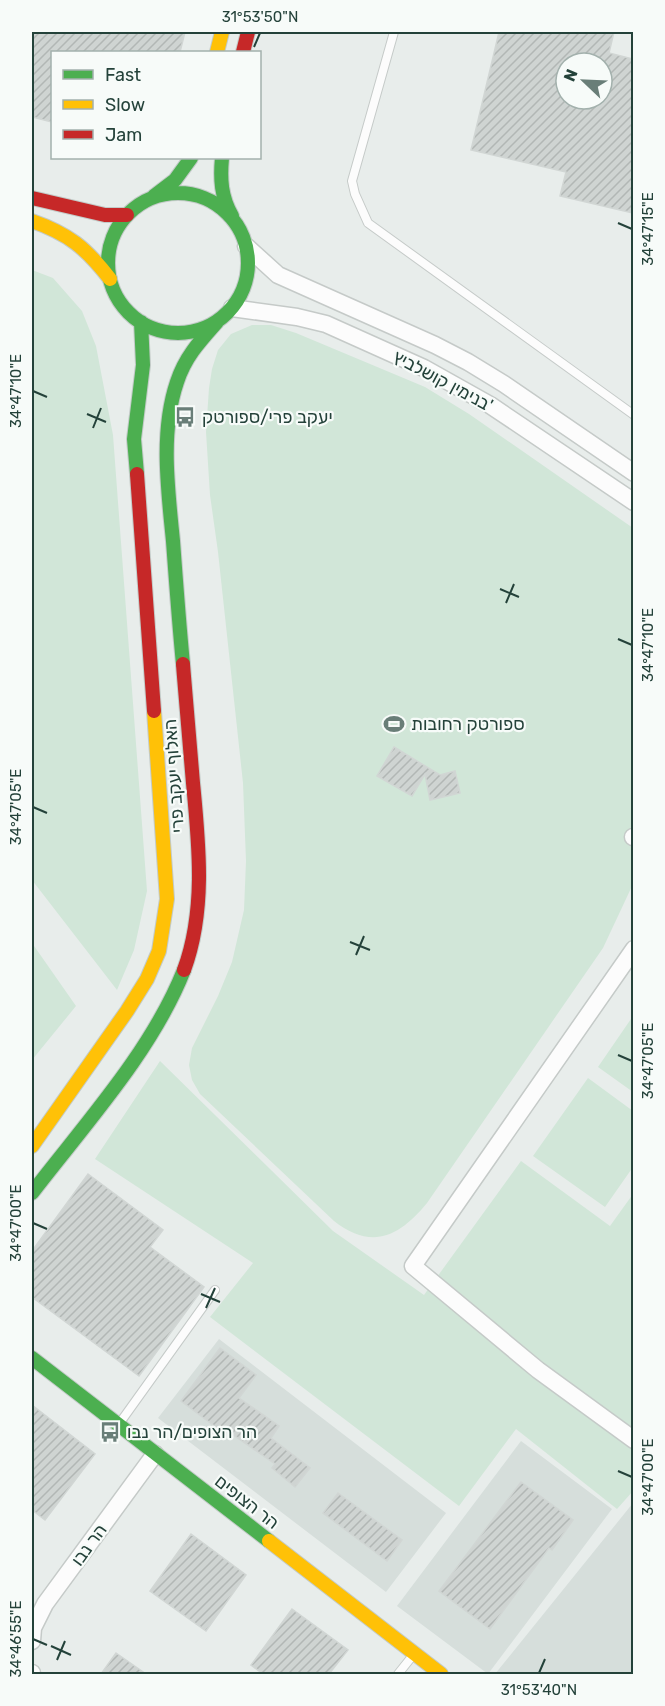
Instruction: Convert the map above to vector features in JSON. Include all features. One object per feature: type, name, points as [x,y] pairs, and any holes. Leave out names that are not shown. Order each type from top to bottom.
[{"type":"street","points":[[217,51],[222,32]]},
{"type":"street","points":[[243,51],[248,32]]},
{"type":"street","points":[[110,279],[108,262],[117,229],[127,215],[175,180],[190,159]]},
{"type":"street","points":[[32,221],[50,227],[82,244],[110,279],[121,304],[141,322],[155,329],[179,333],[202,329],[217,322],[232,308],[241,294],[248,263],[246,246],[223,202],[220,178],[222,159]]},
{"type":"street","points":[[149,199],[165,194],[197,195],[219,206],[236,223]]},
{"type":"street","points":[[32,198],[105,215],[127,215]]},
{"type":"street","name":"בנימין קושלביץ'","points":[[246,246],[278,275],[468,362],[504,384],[633,473]]},
{"type":"street","name":"בנימין קושלביץ'","points":[[232,308],[297,317],[326,324],[424,368],[490,405],[633,502]]},
{"type":"street","name":"האלוף יעקב פרי","points":[[32,1146],[128,1011],[147,979],[159,951],[164,929],[167,899],[134,439],[143,365],[141,322]]},
{"type":"street","name":"האלוף יעקב פרי","points":[[32,1193],[146,1044],[179,983],[194,934],[199,887],[194,789],[168,489],[168,440],[170,411],[181,369],[193,348],[217,322]]},
{"type":"street","points":[[633,949],[413,1266],[538,1370],[633,1440]]},
{"type":"street","name":"הר הצופים","points":[[32,1358],[441,1674]]},
{"type":"street","name":"הר נבו","points":[[32,1641],[33,1628],[45,1605],[155,1454]]},
{"type":"lane","points":[[394,32],[352,181],[354,194],[368,223],[633,415]]},
{"type":"lane","points":[[118,1425],[215,1290]]},
{"type":"lane","points":[[398,1674],[415,1654]]},
{"type":"shaded area","points":[[219,1339],[446,1513],[386,1592],[158,1418]]},
{"type":"shaded area","points":[[521,1441],[612,1509],[488,1674],[397,1606]]},
{"type":"shaded area","points":[[633,1503],[633,1674],[495,1674]]},
{"type":"green space","points":[[32,270],[53,278],[82,311],[96,346],[113,435],[147,891],[134,950],[117,990],[32,880]]},
{"type":"green space","points":[[252,325],[271,325],[296,333],[425,387],[469,414],[633,528],[633,884],[603,948],[427,1203],[406,1224],[385,1236],[361,1235],[334,1221],[200,1094],[192,1080],[189,1065],[192,1048],[232,962],[244,910],[246,861],[243,783],[210,495],[206,432],[209,388],[218,350],[231,334]]},
{"type":"green space","points":[[32,943],[76,1006],[32,1060]]},
{"type":"green space","points":[[633,1016],[634,1092],[598,1067]]},
{"type":"green space","points":[[160,1061],[333,1231],[424,1295],[521,1161],[610,1226],[633,1194],[633,1491],[617,1509],[516,1429],[459,1506],[210,1317],[253,1263],[95,1159]]},
{"type":"green space","points":[[588,1078],[633,1111],[633,1167],[605,1207],[533,1156]]},
{"type":"building","points":[[32,32],[185,32],[180,51],[51,51],[51,122],[32,117]]},
{"type":"building","points":[[499,32],[614,32],[609,51],[554,51],[554,111],[614,111],[614,54],[633,59],[633,213],[560,196],[566,172],[471,150]]},
{"type":"building","points":[[394,747],[440,775],[455,771],[460,793],[430,800],[425,774],[412,796],[377,776]]},
{"type":"building","points":[[88,1174],[163,1230],[150,1247],[204,1287],[139,1376],[32,1297],[32,1251]]},
{"type":"building","points":[[220,1348],[256,1375],[239,1398],[279,1426],[271,1438],[310,1468],[295,1487],[272,1468],[275,1464],[219,1425],[217,1428],[181,1401]]},
{"type":"building","points":[[32,1405],[95,1454],[45,1520],[32,1510]]},
{"type":"building","points":[[521,1482],[573,1520],[552,1550],[549,1548],[490,1629],[439,1591]]},
{"type":"building","points":[[338,1493],[402,1540],[387,1561],[323,1513]]},
{"type":"building","points":[[191,1534],[246,1575],[206,1631],[150,1591]]},
{"type":"building","points":[[292,1609],[348,1650],[329,1674],[263,1674],[251,1665]]},
{"type":"building","points":[[116,1653],[146,1674],[101,1674]]},
{"type":"traffic: fast","points":[[154,196],[175,180],[190,159]]},
{"type":"traffic: fast","points":[[222,159],[222,188],[232,216]]},
{"type":"traffic: fast","points":[[178,193],[205,198],[227,214],[243,236],[248,263],[243,290],[227,312],[205,328],[178,333],[151,328],[129,312],[113,290],[108,263],[113,236],[129,214],[151,198],[178,193]]},
{"type":"traffic: fast","points":[[137,474],[134,439],[143,365],[141,322]]},
{"type":"traffic: fast","points":[[183,664],[168,481],[168,421],[177,382],[184,365],[217,322]]},
{"type":"traffic: fast","points":[[32,1193],[136,1058],[170,1000],[184,970]]},
{"type":"traffic: fast","points":[[32,1358],[269,1541]]},
{"type":"traffic: slow","points":[[217,51],[222,32]]},
{"type":"traffic: slow","points":[[32,221],[76,243],[110,279]]},
{"type":"traffic: slow","points":[[32,1146],[127,1011],[147,979],[159,951],[167,899],[154,711]]},
{"type":"traffic: slow","points":[[269,1541],[441,1674]]},
{"type":"traffic: jam","points":[[243,51],[248,32]]},
{"type":"traffic: jam","points":[[32,198],[105,215],[127,215]]},
{"type":"traffic: jam","points":[[137,474],[154,711]]},
{"type":"traffic: jam","points":[[183,664],[199,854],[196,924],[184,970]]},
{"type":"place","name":"יעקב פרי/ספורטק","points":[[185,417]]},
{"type":"place","name":"ספורטק רחובות","points":[[394,724]]},
{"type":"place","name":"הר הצופים/הר נבו","points":[[110,1432]]}]
